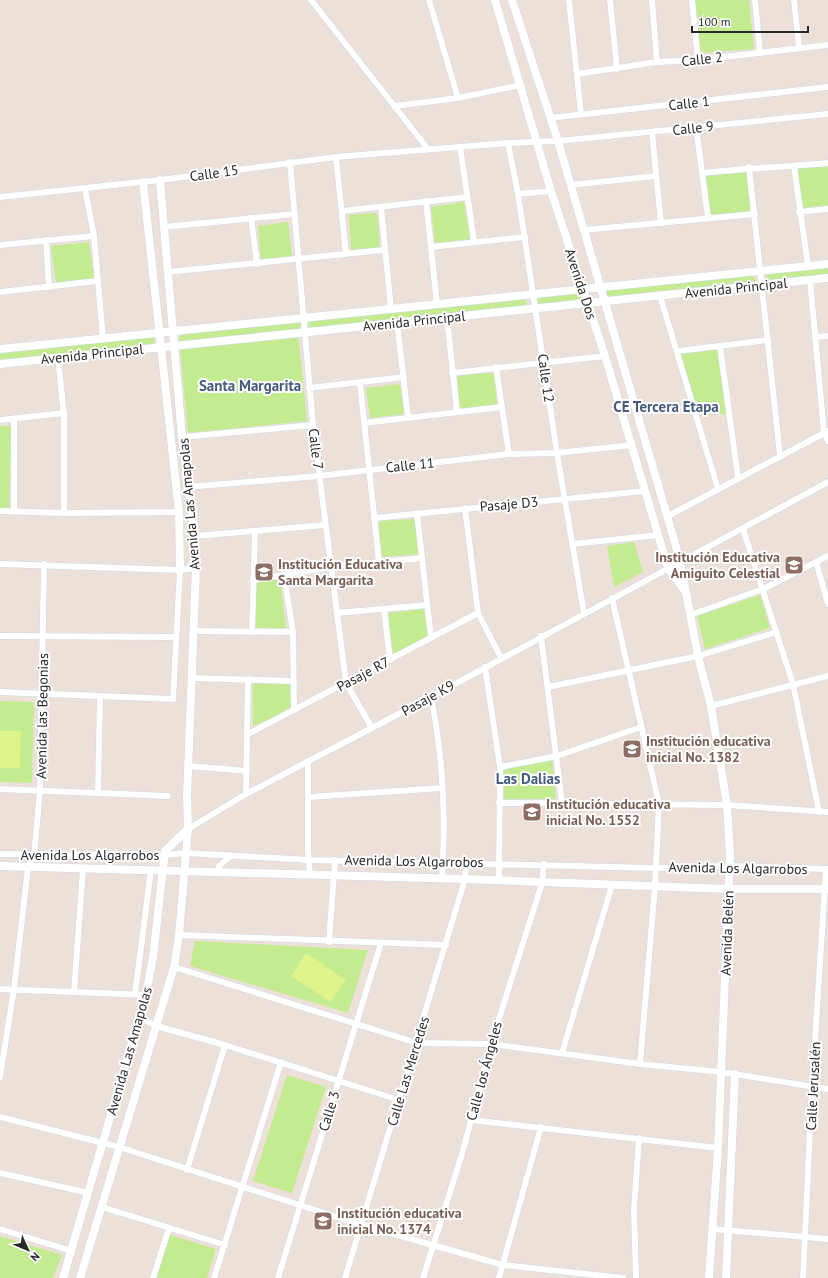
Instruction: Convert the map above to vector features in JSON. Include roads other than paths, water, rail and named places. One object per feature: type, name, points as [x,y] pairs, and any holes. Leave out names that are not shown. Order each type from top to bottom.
[{"type":"street","points":[[311,0],[428,149]]},
{"type":"street","points":[[429,0],[458,98]]},
{"type":"street","name":"Avenida Dos","points":[[495,0],[521,85],[536,142],[582,289],[605,356],[668,568]]},
{"type":"street","name":"Avenida Dos","points":[[512,0],[558,141],[668,516],[680,562]]},
{"type":"street","points":[[569,0],[581,114]]},
{"type":"street","points":[[610,0],[617,69]]},
{"type":"street","points":[[652,0],[657,62]]},
{"type":"street","points":[[692,0],[698,60]]},
{"type":"street","points":[[755,0],[760,52]]},
{"type":"street","points":[[794,0],[799,48]]},
{"type":"street","name":"Calle 2","points":[[577,74],[657,62],[698,60],[828,44]]},
{"type":"street","points":[[395,106],[458,98],[521,85]]},
{"type":"street","name":"Calle 1","points":[[550,118],[828,88]]},
{"type":"street","name":"Calle 9","points":[[558,141],[828,114]]},
{"type":"street","points":[[696,127],[708,218]]},
{"type":"street","points":[[652,132],[661,223]]},
{"type":"street","name":"Calle 15","points":[[0,197],[85,189],[336,157],[508,143],[558,141]]},
{"type":"street","name":"Calle 12","points":[[508,143],[525,237],[557,453],[584,613]]},
{"type":"street","points":[[460,147],[474,241]]},
{"type":"street","points":[[336,157],[346,254]]},
{"type":"street","name":"Calle 7","points":[[290,162],[298,260],[305,318],[309,388],[346,683],[372,728]]},
{"type":"street","points":[[703,173],[749,167],[794,166],[828,163]]},
{"type":"street","points":[[794,166],[799,212],[808,266]]},
{"type":"street","points":[[749,167],[762,271],[780,456]]},
{"type":"street","points":[[570,185],[656,176]]},
{"type":"street","name":"Avenida Las Amapolas","points":[[80,1278],[174,967],[179,935],[185,871],[188,829],[188,766],[196,568],[195,536],[182,437],[160,180]]},
{"type":"street","name":"Avenida Las Amapolas","points":[[143,182],[178,512],[180,570]]},
{"type":"street","points":[[85,189],[94,236],[103,339]]},
{"type":"street","points":[[518,194],[552,191]]},
{"type":"street","points":[[342,211],[468,197]]},
{"type":"street","points":[[426,202],[436,304]]},
{"type":"street","points":[[381,207],[384,250],[391,309]]},
{"type":"street","points":[[799,212],[828,209]]},
{"type":"street","points":[[164,226],[295,214]]},
{"type":"street","points":[[584,230],[755,214]]},
{"type":"street","points":[[251,218],[257,264]]},
{"type":"street","points":[[0,245],[94,236]]},
{"type":"street","points":[[431,247],[474,241],[525,237]]},
{"type":"street","points":[[46,240],[49,287]]},
{"type":"street","points":[[168,272],[298,260],[384,250]]},
{"type":"street","name":"Avenida Principal","points":[[0,349],[828,264]]},
{"type":"street","name":"Avenida Principal","points":[[0,364],[397,322],[763,286],[828,278]]},
{"type":"street","points":[[810,280],[828,440]]},
{"type":"street","points":[[0,292],[98,281]]},
{"type":"street","points":[[660,296],[678,351],[718,489]]},
{"type":"street","points":[[447,317],[452,373],[458,412]]},
{"type":"street","points":[[397,322],[408,418]]},
{"type":"street","points":[[816,338],[828,336]]},
{"type":"street","points":[[678,351],[768,340]]},
{"type":"street","points":[[720,346],[738,478]]},
{"type":"street","points":[[452,373],[605,356]]},
{"type":"street","points":[[58,357],[64,413],[64,513]]},
{"type":"street","points":[[496,367],[510,454]]},
{"type":"street","points":[[309,388],[404,377]]},
{"type":"street","points":[[360,383],[379,562]]},
{"type":"street","points":[[364,423],[502,407]]},
{"type":"street","points":[[0,420],[64,413]]},
{"type":"street","points":[[14,419],[14,511]]},
{"type":"street","points":[[182,437],[313,425]]},
{"type":"street","points":[[668,516],[826,432]]},
{"type":"street","name":"Calle 11","points":[[188,487],[319,476],[369,469],[510,454],[557,453],[632,445]]},
{"type":"street","name":"Pasaje K9","points":[[188,829],[246,794],[431,698],[541,636],[828,482]]},
{"type":"street","name":"Pasaje D3","points":[[374,518],[645,491]]},
{"type":"street","points":[[465,508],[478,613],[501,658]]},
{"type":"street","points":[[0,511],[64,513],[178,512]]},
{"type":"street","points":[[417,513],[431,638]]},
{"type":"street","points":[[195,536],[325,525]]},
{"type":"street","points":[[743,528],[793,684],[819,812]]},
{"type":"street","points":[[252,632],[255,531]]},
{"type":"street","points":[[572,544],[659,535]]},
{"type":"street","points":[[690,615],[763,589],[828,556]]},
{"type":"street","points":[[253,580],[331,568],[422,558]]},
{"type":"street","name":"Avenida Belén","points":[[680,562],[698,656],[711,706],[727,805],[730,866],[718,1148],[709,1278]]},
{"type":"street","points":[[816,562],[828,604]]},
{"type":"street","points":[[0,564],[44,564],[180,570],[196,568]]},
{"type":"street","name":"Avenida las Begonias","points":[[28,867],[34,856],[40,790],[44,638],[44,564]]},
{"type":"street","name":"Avenida Belén","points":[[668,568],[685,592]]},
{"type":"street","points":[[0,692],[173,699],[180,570]]},
{"type":"street","points":[[284,575],[293,632],[294,710]]},
{"type":"street","points":[[612,598],[659,804],[655,886],[640,1064]]},
{"type":"street","points":[[337,613],[428,605]]},
{"type":"street","points":[[384,609],[390,660]]},
{"type":"street","name":"Pasaje R7","points":[[248,734],[478,613]]},
{"type":"street","points":[[194,632],[293,632]]},
{"type":"street","points":[[548,687],[698,656],[777,632]]},
{"type":"street","points":[[0,636],[44,638],[176,637]]},
{"type":"street","points":[[541,636],[562,803]]},
{"type":"street","points":[[485,667],[500,767],[499,881]]},
{"type":"street","points":[[711,706],[828,676]]},
{"type":"street","points":[[192,678],[294,681]]},
{"type":"street","points":[[246,794],[248,679]]},
{"type":"street","points":[[98,792],[100,697]]},
{"type":"street","points":[[431,698],[437,729],[442,788],[442,879]]},
{"type":"street","points":[[500,767],[557,756],[641,727]]},
{"type":"street","points":[[308,762],[310,875]]},
{"type":"street","points":[[188,766],[247,771]]},
{"type":"street","points":[[309,798],[442,788]]},
{"type":"street","points":[[0,789],[168,796]]},
{"type":"street","points":[[499,802],[727,805],[828,812]]},
{"type":"street","points":[[164,855],[165,851],[188,829]]},
{"type":"street","name":"Avenida Los Algarrobos","points":[[0,854],[34,856],[164,855],[186,853],[309,860],[466,862],[656,868],[730,866],[827,869]]},
{"type":"street","name":"Avenida Las Amapolas","points":[[62,1278],[72,1251],[146,995],[153,957],[164,855]]},
{"type":"street","points":[[219,872],[220,866],[230,856]]},
{"type":"street","points":[[329,942],[335,860]]},
{"type":"street","name":"Calle Las Mercedes","points":[[345,1278],[446,945],[465,879],[466,862]]},
{"type":"street","name":"Calle los Ángeles","points":[[423,1278],[471,1120],[491,1044],[542,883],[544,864]]},
{"type":"street","name":"Avenida Los Algarrobos","points":[[0,866],[84,870],[151,870],[465,879],[729,889],[827,889]]},
{"type":"street","points":[[0,1077],[14,989],[28,867]]},
{"type":"street","name":"Calle Jerusalén","points":[[803,1278],[812,1087],[827,889],[827,869]]},
{"type":"street","points":[[74,991],[84,870]]},
{"type":"street","points":[[135,994],[151,870]]},
{"type":"street","points":[[562,1053],[612,885]]},
{"type":"street","points":[[179,935],[329,942],[446,945]]},
{"type":"street","name":"Calle 3","points":[[278,1278],[381,943]]},
{"type":"street","points":[[174,967],[416,1043],[491,1044],[640,1064],[721,1072],[828,1089]]},
{"type":"street","points":[[0,989],[146,995]]},
{"type":"street","points":[[139,1017],[156,1026],[225,1045],[400,1100]]},
{"type":"street","points":[[187,1170],[225,1045]]},
{"type":"street","points":[[214,1278],[244,1188],[281,1062]]},
{"type":"street","points":[[726,1278],[735,1074]]},
{"type":"street","points":[[0,1117],[103,1142],[300,1206],[433,1247],[503,1265],[624,1278]]},
{"type":"street","points":[[471,1120],[718,1148]]},
{"type":"street","points":[[499,1278],[541,1127]]},
{"type":"street","points":[[636,1278],[634,1209],[639,1138]]},
{"type":"street","points":[[0,1173],[89,1193]]},
{"type":"street","points":[[102,1207],[225,1246]]},
{"type":"street","points":[[153,1278],[169,1228]]},
{"type":"street","points":[[0,1229],[72,1251]]},
{"type":"street","points":[[713,1229],[828,1239]]},
{"type":"street","points":[[557,1278],[558,1271]]},
{"type":"place","name":"Institución Educativa Amiguito Celestial","points":[[794,565]]},
{"type":"place","name":"Institución Educativa Santa Margarita","points":[[264,572]]},
{"type":"place","name":"Institución educativa inicial No. 1382","points":[[632,749]]},
{"type":"place","name":"Institución educativa inicial No. 1552","points":[[532,812]]},
{"type":"place","name":"Institución educativa inicial No. 1374","points":[[323,1221]]},
{"type":"district","name":"Santa Margarita","points":[[250,386]]},
{"type":"district","name":"CE Tercera Etapa","points":[[666,407]]},
{"type":"district","name":"Las Dalias","points":[[528,779]]}]
